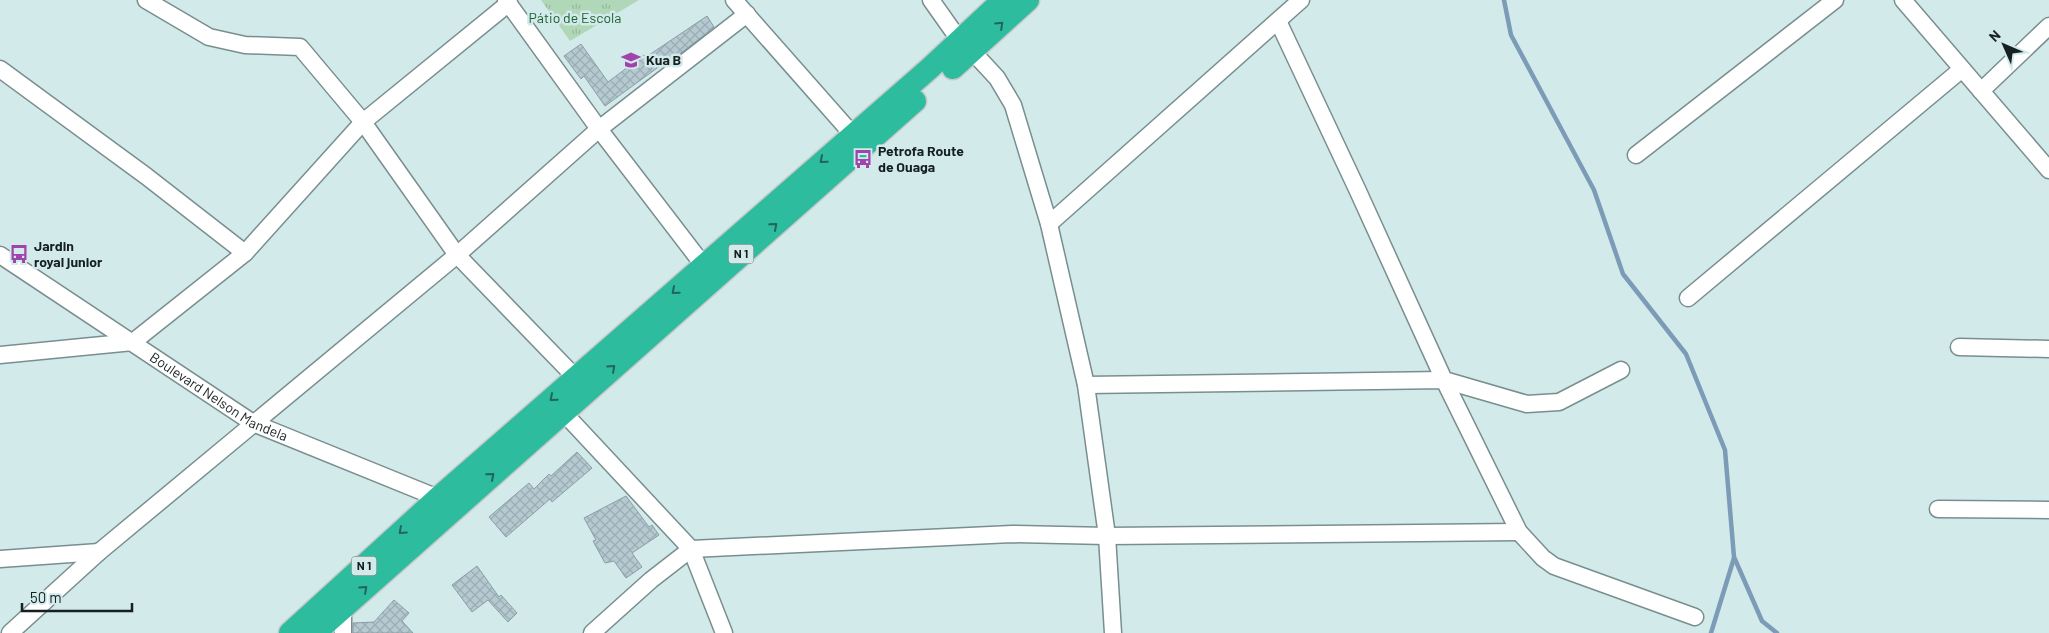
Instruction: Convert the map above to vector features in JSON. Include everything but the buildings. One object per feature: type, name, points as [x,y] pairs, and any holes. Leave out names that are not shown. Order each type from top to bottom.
[{"type":"highway","name":"N 1","points":[[966,46],[1004,0]]},
{"type":"highway","name":"N 1","points":[[446,503],[563,412],[895,108],[966,46],[1028,0]]},
{"type":"highway","name":"N 1","points":[[290,633],[338,601],[446,503],[576,378],[852,135],[895,108]]},
{"type":"highway","name":"N 1","points":[[315,633],[338,601]]},
{"type":"street","points":[[146,0],[209,37],[245,45],[300,47],[364,122],[457,255],[576,378]]},
{"type":"street","points":[[734,0],[852,135]]},
{"type":"street","points":[[932,0],[966,46],[998,78],[1013,105],[1049,224],[1086,385],[1108,536],[1113,633]]},
{"type":"street","points":[[1049,224],[1301,0]]},
{"type":"street","points":[[1636,155],[1835,0]]},
{"type":"street","points":[[1903,0],[2049,170]]},
{"type":"street","points":[[0,355],[132,342],[245,253],[364,122],[508,2],[599,129],[704,266]]},
{"type":"street","points":[[10,633],[98,552],[457,255],[599,129],[747,14]]},
{"type":"street","points":[[1278,21],[1444,380],[1519,532],[1543,558],[1554,566],[1695,617]]},
{"type":"street","points":[[1981,91],[2049,26]]},
{"type":"street","points":[[1688,298],[1962,68]]},
{"type":"street","points":[[0,69],[146,176],[245,253]]},
{"type":"street","name":"Boulevard Nelson Mandela","points":[[0,255],[253,423],[446,503]]},
{"type":"street","points":[[1959,347],[2049,349]]},
{"type":"street","points":[[1086,385],[1444,380],[1528,404],[1559,402],[1621,370]]},
{"type":"street","points":[[563,412],[690,549],[724,633]]},
{"type":"street","points":[[1938,509],[2049,510]]},
{"type":"street","points":[[592,633],[690,549],[1012,534],[1108,536],[1519,532]]},
{"type":"street","points":[[0,559],[98,552]]},
{"type":"street","points":[[338,601],[343,633]]},
{"type":"green space","name":"Pátio de Escola","points":[[541,0],[639,0],[570,41]]},
{"type":"waterway","points":[[1504,0],[1511,35],[1594,190],[1623,274],[1686,354],[1725,450],[1734,557],[1762,621],[1777,633]]},
{"type":"waterway","points":[[1711,633],[1734,558]]},
{"type":"place","name":"Kua B","points":[[631,60]]},
{"type":"place","name":"Petrofa Route de Ouaga","points":[[863,159]]},
{"type":"place","name":"Jardin royal junior","points":[[19,254]]}]
